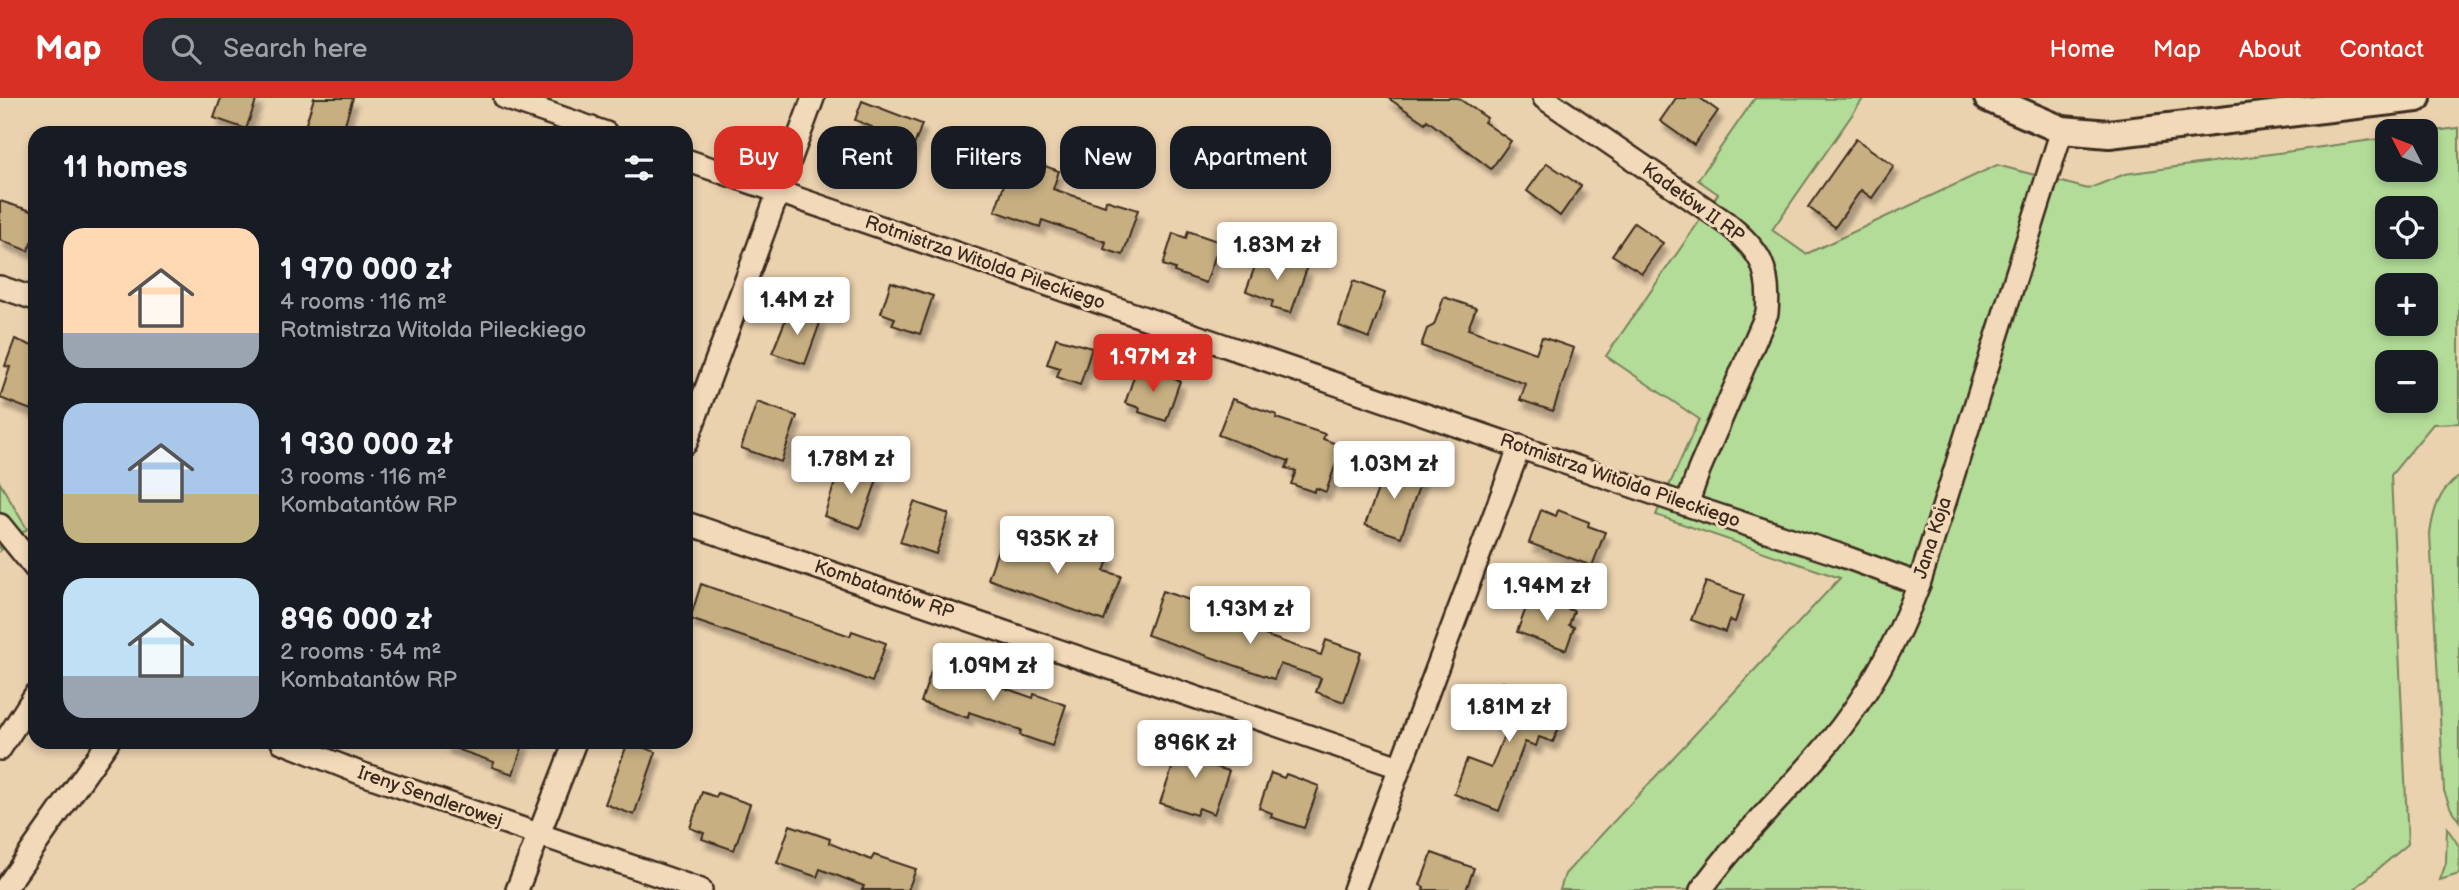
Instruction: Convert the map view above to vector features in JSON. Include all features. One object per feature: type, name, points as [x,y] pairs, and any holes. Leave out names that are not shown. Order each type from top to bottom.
[{"type":"street","points":[[505,98],[586,126]]},
{"type":"street","points":[[693,424],[813,98]]},
{"type":"street","name":"Kadetów II RP","points":[[1544,98],[1725,222],[1745,238],[1761,260],[1769,286],[1768,313],[1699,470],[1687,505]]},
{"type":"street","points":[[1989,98],[2062,130],[2109,134],[2417,98]]},
{"type":"street","name":"Jana Koja","points":[[1701,890],[1828,745],[1851,714],[1892,647],[1919,584],[2062,130]]},
{"type":"street","name":"Rotmistrza Witolda Pileckiego","points":[[693,162],[1919,584]]},
{"type":"street","points":[[0,287],[28,297]]},
{"type":"street","points":[[1354,890],[1520,446]]},
{"type":"street","points":[[0,525],[28,559]]},
{"type":"street","name":"Kombatantów RP","points":[[693,525],[1399,768]]},
{"type":"street","points":[[0,749],[28,706]]},
{"type":"street","points":[[4,890],[103,749]]},
{"type":"street","name":"Ireny Sendlerowej","points":[[300,749],[360,773],[701,890]]},
{"type":"street","points":[[517,890],[572,749]]},
{"type":"green space","points":[[1755,98],[1863,99],[1772,230],[1806,254],[1997,165],[2088,189],[2125,174],[2375,140],[2375,182],[2438,182],[2438,131],[2459,128],[2459,423],[2433,424],[2391,475],[2408,844],[2353,890],[1560,890],[1565,874],[1840,578],[1656,515],[1699,419],[1606,356],[1718,194],[1698,180]]},
{"type":"green space","points":[[2459,477],[2459,821],[2444,791],[2430,534],[2438,502],[2446,488]]},
{"type":"green space","points":[[0,483],[27,529],[0,551]]},
{"type":"green space","points":[[2447,828],[2459,846],[2459,874],[2440,880],[2446,863]]},
{"type":"building","points":[[221,98],[257,98],[247,126],[237,126],[214,118]]},
{"type":"building","points":[[314,98],[353,98],[344,126],[305,126]]},
{"type":"building","points":[[1388,98],[1458,98],[1487,118],[1484,122],[1511,141],[1491,169],[1427,120],[1425,123]]},
{"type":"building","points":[[1676,98],[1700,98],[1718,111],[1694,145],[1660,121]]},
{"type":"building","points":[[862,101],[922,124],[917,138],[917,126],[870,126],[855,120]]},
{"type":"building","points":[[1856,139],[1894,166],[1872,198],[1861,190],[1835,227],[1808,207]]},
{"type":"building","points":[[1547,163],[1581,186],[1560,216],[1527,191]]},
{"type":"building","points":[[1046,166],[1059,171],[1053,189],[1105,206],[1106,200],[1138,210],[1123,255],[1104,249],[1106,242],[1042,220],[1040,227],[995,211],[1002,189],[1046,189]]},
{"type":"building","points":[[0,201],[28,210],[28,251],[0,240]]},
{"type":"building","points":[[1634,223],[1663,243],[1642,273],[1612,255]]},
{"type":"building","points":[[1188,231],[1220,242],[1206,283],[1174,272],[1175,269],[1163,265],[1173,233],[1186,238]]},
{"type":"building","points":[[1274,256],[1307,268],[1291,313],[1271,308],[1273,301],[1246,291],[1258,258],[1271,263]]},
{"type":"building","points":[[1353,281],[1385,293],[1369,338],[1339,326]]},
{"type":"building","points":[[891,282],[933,296],[920,334],[892,325],[895,318],[881,313]]},
{"type":"building","points":[[1444,297],[1476,308],[1468,329],[1536,353],[1542,337],[1574,348],[1553,411],[1520,400],[1526,384],[1421,346],[1427,329],[1434,325]]},
{"type":"building","points":[[790,309],[821,320],[805,364],[772,353]]},
{"type":"building","points":[[1056,338],[1092,348],[1080,385],[1057,377],[1060,368],[1047,364]]},
{"type":"building","points":[[15,339],[28,344],[28,409],[0,398],[10,367],[5,366]]},
{"type":"building","points":[[1136,371],[1151,376],[1152,371],[1180,381],[1166,421],[1139,412],[1140,408],[1125,403]]},
{"type":"building","points":[[1232,399],[1277,415],[1276,418],[1325,434],[1323,439],[1342,446],[1326,492],[1316,488],[1314,492],[1291,484],[1296,471],[1286,468],[1289,461],[1218,435]]},
{"type":"building","points":[[757,402],[797,416],[781,462],[741,448]]},
{"type":"building","points":[[841,464],[878,477],[860,528],[824,516]]},
{"type":"building","points":[[1387,464],[1422,478],[1401,537],[1365,525]]},
{"type":"building","points":[[914,502],[949,514],[936,554],[900,542]]},
{"type":"building","points":[[1541,510],[1556,516],[1558,510],[1589,522],[1588,526],[1605,532],[1592,566],[1529,543]]},
{"type":"building","points":[[1003,535],[1073,558],[1078,544],[1110,555],[1104,571],[1121,576],[1104,621],[988,579]]},
{"type":"building","points":[[1706,582],[1744,595],[1735,622],[1729,620],[1725,632],[1691,620]]},
{"type":"building","points":[[701,584],[850,636],[852,631],[886,643],[872,682],[693,620],[693,609]]},
{"type":"building","points":[[1162,591],[1214,608],[1211,616],[1321,655],[1326,640],[1361,652],[1344,702],[1316,692],[1321,678],[1280,664],[1274,679],[1147,635]]},
{"type":"building","points":[[1531,595],[1574,611],[1569,625],[1574,627],[1566,650],[1517,632]]},
{"type":"building","points":[[934,663],[959,671],[961,667],[982,675],[980,679],[1033,698],[1034,694],[1066,705],[1052,746],[1020,735],[1021,730],[969,712],[968,718],[921,702]]},
{"type":"building","points":[[1503,682],[1553,701],[1549,710],[1564,715],[1553,742],[1539,737],[1536,746],[1525,742],[1499,811],[1454,794],[1467,759],[1491,768],[1508,725],[1489,718]]},
{"type":"building","points":[[1182,740],[1218,752],[1213,766],[1229,771],[1214,814],[1199,808],[1196,815],[1160,803]]},
{"type":"building","points":[[457,749],[522,749],[513,774],[492,767],[494,762]]},
{"type":"building","points":[[625,749],[648,749],[656,752],[634,815],[605,804]]},
{"type":"building","points":[[1271,773],[1284,778],[1286,774],[1319,786],[1304,828],[1271,817],[1272,813],[1259,808]]},
{"type":"building","points":[[702,792],[716,797],[718,793],[750,804],[734,850],[702,839],[704,833],[690,828]]},
{"type":"building","points":[[790,825],[830,839],[829,843],[871,860],[874,855],[916,869],[908,890],[862,890],[864,886],[820,869],[817,877],[777,863]]},
{"type":"building","points":[[1432,853],[1474,868],[1466,890],[1423,890],[1424,887],[1420,885]]}]
